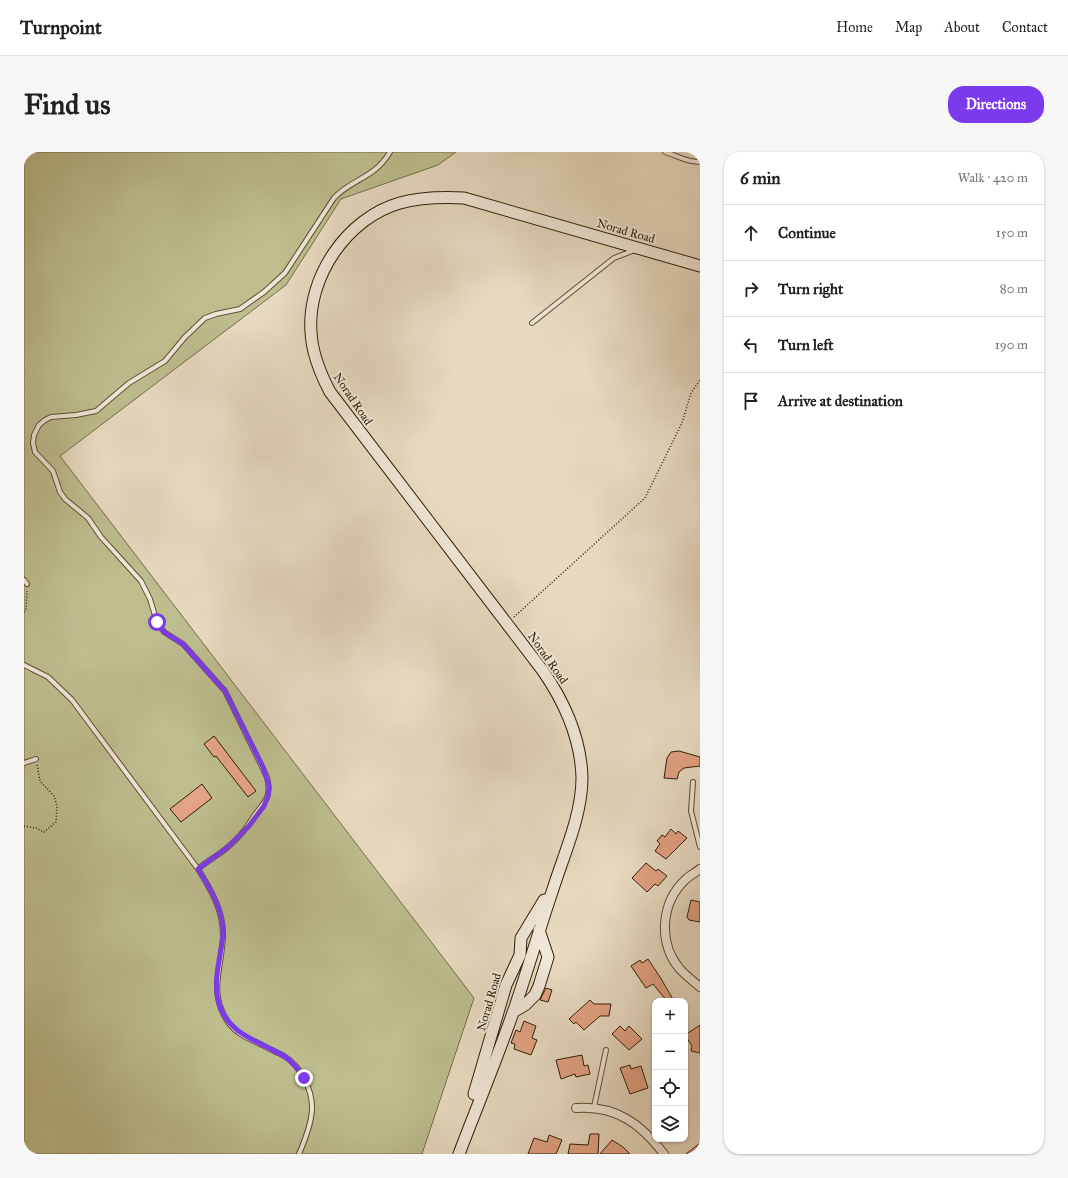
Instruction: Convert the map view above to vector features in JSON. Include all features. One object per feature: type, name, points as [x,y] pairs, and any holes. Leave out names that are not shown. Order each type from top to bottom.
[{"type":"street","name":"Norad Road","points":[[459,1154],[513,1012],[578,808],[582,778],[574,728],[554,687],[342,409],[322,376],[315,357],[310,332],[311,312],[324,270],[349,234],[364,221],[398,203],[418,198],[464,198],[700,266]]},
{"type":"street","name":"Norad Road","points":[[456,1154],[506,985],[520,955],[521,938],[542,904],[560,865]]},
{"type":"street","points":[[700,869],[684,880],[672,898],[666,915],[664,932],[669,951],[679,968],[700,987]]},
{"type":"street","points":[[513,1012],[525,1005],[535,995],[539,986],[548,957],[539,930]]},
{"type":"street","points":[[576,1108],[594,1107],[618,1114],[638,1125],[664,1154]]},
{"type":"lane","points":[[198,869],[228,847],[249,826],[264,806],[268,796],[269,786],[267,777],[225,691],[183,644],[164,632],[157,622],[150,599],[141,581],[100,537],[88,518],[65,499],[60,492],[53,471],[35,452],[33,443],[34,435],[39,425],[51,417],[76,415],[96,411],[128,383],[165,361],[185,337],[205,318],[240,309],[264,292],[285,273],[334,198],[340,192],[376,170],[390,152]]},
{"type":"lane","points":[[665,152],[678,155],[692,163],[700,162]]},
{"type":"lane","points":[[532,323],[614,258],[639,249]]},
{"type":"lane","points":[[24,665],[48,677],[72,700],[198,869],[214,898],[219,912],[223,933],[216,987],[219,1005],[228,1022],[240,1034],[285,1056],[295,1065],[304,1078],[312,1110],[308,1131],[300,1154]]},
{"type":"lane","points":[[24,763],[36,759]]},
{"type":"lane","points":[[693,782],[690,811],[700,847]]},
{"type":"lane","points":[[594,1107],[606,1050]]},
{"type":"path","points":[[507,624],[645,498],[682,423],[691,393],[700,380]]},
{"type":"path","points":[[24,612],[26,609],[26,582]]},
{"type":"path","points":[[24,826],[36,828],[44,832],[56,822],[58,813],[54,796],[40,780],[36,759]]},
{"type":"green space","points":[[24,152],[456,152],[438,165],[341,199],[286,285],[60,456],[474,998],[422,1154],[24,1154]]},
{"type":"building","points":[[214,736],[256,791],[248,797],[216,756],[214,757],[204,744]]},
{"type":"building","points":[[679,751],[700,757],[700,766],[684,768],[679,772],[677,779],[664,778],[667,758],[671,752]]},
{"type":"building","points":[[202,784],[212,798],[181,822],[170,809]]},
{"type":"building","points":[[671,829],[676,834],[678,831],[687,838],[666,859],[655,851],[660,844],[657,841],[662,835],[665,837]]},
{"type":"building","points":[[646,863],[656,871],[658,869],[667,876],[658,886],[655,884],[647,892],[632,878]]},
{"type":"building","points":[[691,900],[700,902],[700,922],[689,920],[687,917]]},
{"type":"building","points":[[648,959],[672,998],[665,998],[653,984],[646,988],[631,966],[640,960],[642,963]]},
{"type":"building","points":[[546,988],[552,990],[548,1002],[540,1000]]},
{"type":"building","points":[[590,1000],[594,1004],[611,1004],[609,1016],[600,1016],[584,1030],[576,1022],[574,1024],[569,1019]]},
{"type":"building","points":[[524,1021],[536,1026],[532,1038],[537,1040],[531,1055],[514,1049],[515,1044],[511,1043],[516,1030],[520,1032]]},
{"type":"building","points":[[700,1025],[700,1053],[691,1051],[692,1046],[688,1040],[688,1033]]},
{"type":"building","points":[[620,1026],[625,1031],[629,1026],[642,1039],[629,1050],[612,1034]]},
{"type":"building","points":[[582,1055],[584,1066],[588,1065],[590,1074],[576,1077],[575,1074],[561,1079],[556,1060]]},
{"type":"building","points":[[630,1065],[631,1069],[641,1066],[648,1088],[630,1094],[620,1068]]},
{"type":"building","points":[[590,1134],[599,1134],[598,1154],[568,1154],[570,1144],[588,1145]]},
{"type":"building","points":[[549,1135],[562,1140],[556,1154],[528,1154],[534,1138],[547,1142]]},
{"type":"building","points":[[612,1140],[623,1147],[630,1154],[600,1154]]},
{"type":"building","points":[[700,1143],[700,1154],[686,1154]]},
{"type":"route","points":[[157,622],[164,632],[183,644],[225,691],[233,704],[263,767],[269,786],[268,796],[264,806],[255,815],[249,826],[228,847],[198,869],[211,891],[219,912],[223,933],[216,987],[219,1005],[228,1022],[240,1034],[285,1056],[295,1065],[304,1078]]}]
